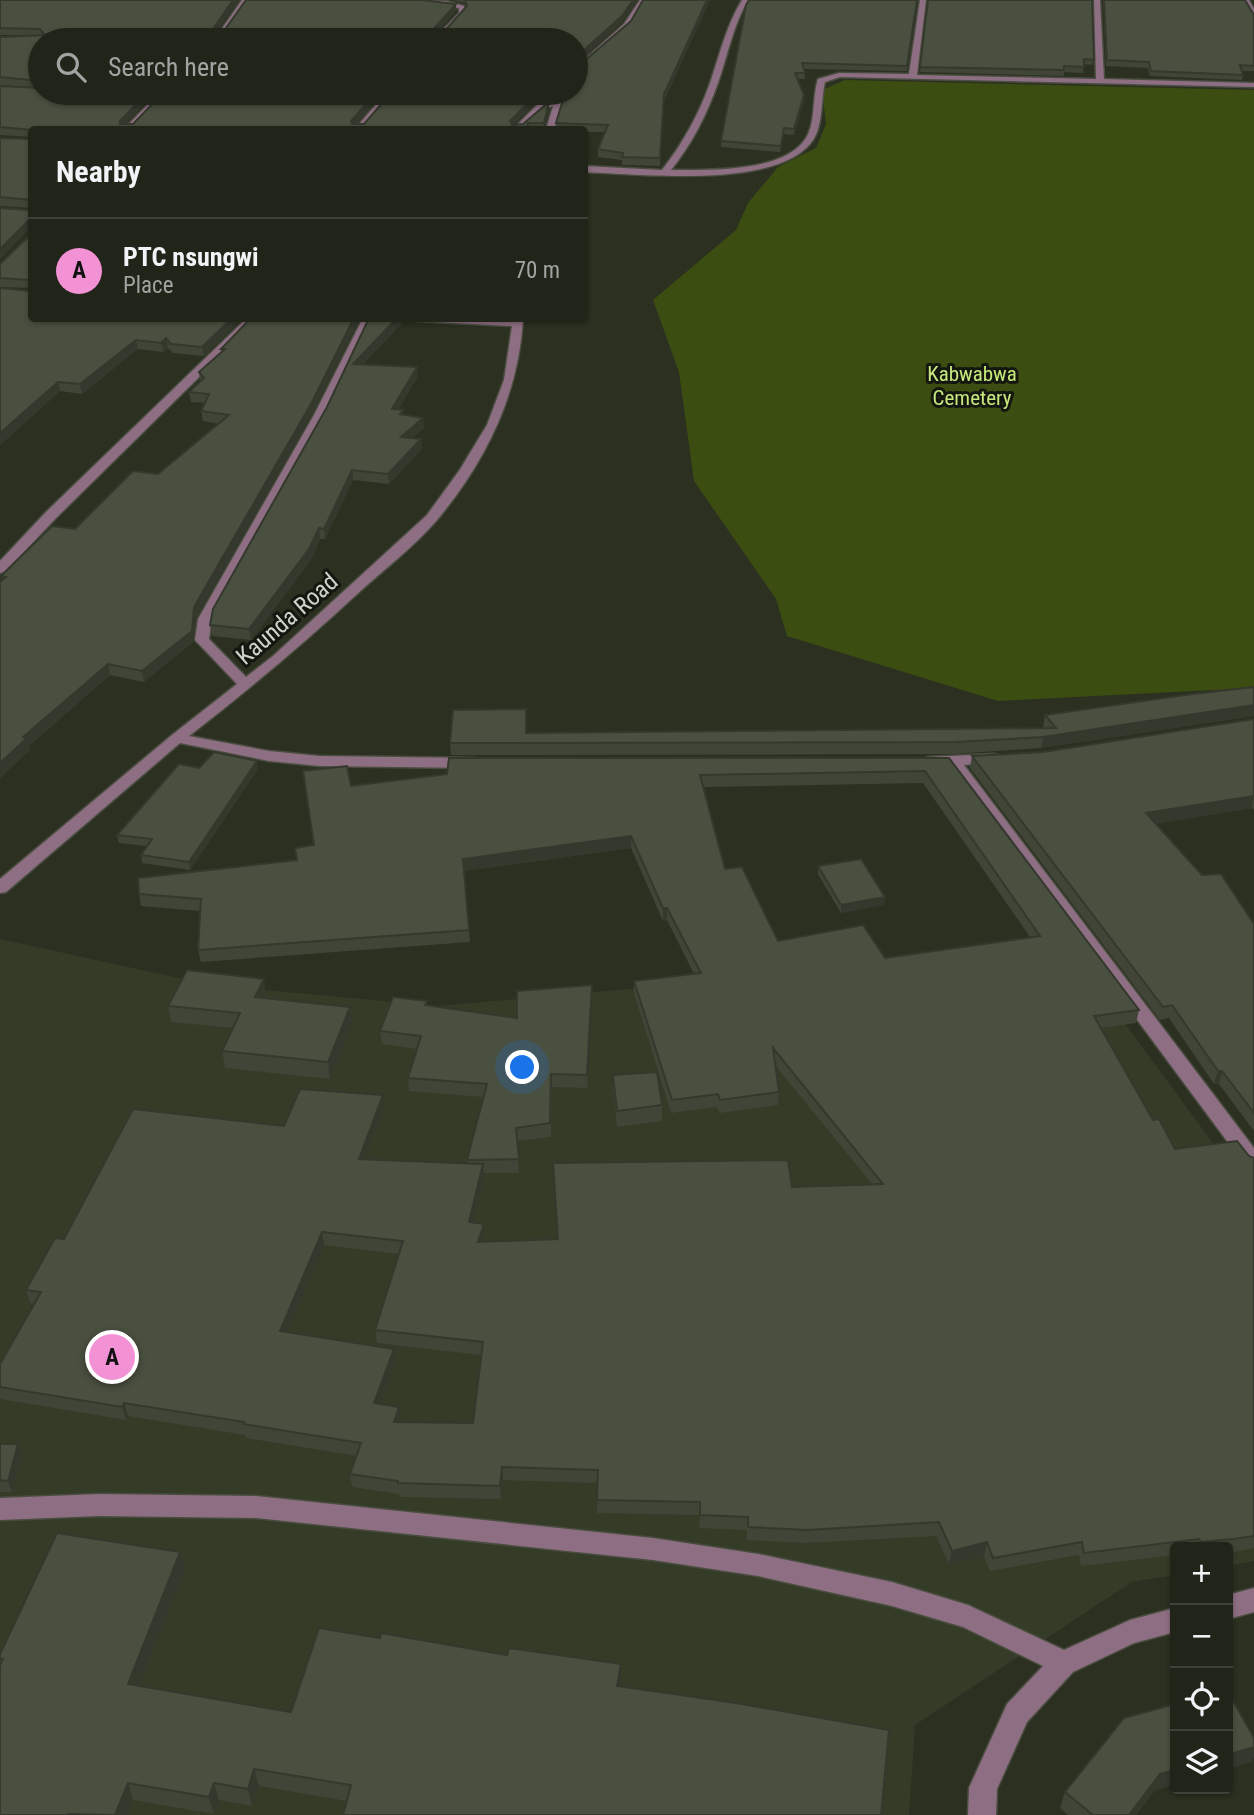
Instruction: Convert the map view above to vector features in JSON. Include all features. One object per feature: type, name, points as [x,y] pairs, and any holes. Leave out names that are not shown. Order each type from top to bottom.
[{"type":"street","points":[[225,28],[245,0]]},
{"type":"street","points":[[390,0],[446,3],[462,7],[462,13],[448,28]]},
{"type":"street","points":[[588,60],[627,25],[643,0]]},
{"type":"street","points":[[666,171],[676,159],[714,85],[729,28],[745,0]]},
{"type":"street","points":[[913,75],[923,0]]},
{"type":"street","points":[[1097,0],[1100,81]]},
{"type":"street","points":[[1246,0],[1254,16]]},
{"type":"street","points":[[588,169],[734,171],[762,168],[782,161],[799,151],[811,137],[815,101],[821,81],[847,74],[1254,85]]},
{"type":"street","points":[[131,126],[151,105]]},
{"type":"street","points":[[361,126],[380,105]]},
{"type":"street","points":[[520,126],[540,107],[548,105]]},
{"type":"street","points":[[551,126],[556,105]]},
{"type":"street","points":[[0,569],[51,515],[250,322]]},
{"type":"street","points":[[246,685],[202,640],[205,619],[320,415],[367,322]]},
{"type":"street","name":"Kaunda Road","points":[[0,888],[177,738],[246,685],[320,622],[432,518],[465,472],[493,425],[510,380],[518,322]]},
{"type":"street","points":[[177,738],[268,757],[319,761],[494,763]]},
{"type":"street","points":[[913,762],[1016,757]]},
{"type":"street","points":[[954,762],[1254,1163]]},
{"type":"street","points":[[0,1509],[99,1505],[256,1507],[653,1549],[758,1565],[892,1594],[968,1617],[1064,1663]]},
{"type":"street","points":[[1233,1606],[1254,1600]]},
{"type":"street","points":[[982,1815],[983,1788],[1017,1713],[1064,1663],[1130,1632],[1170,1621]]},
{"type":"shaded area","points":[[0,939],[211,985],[439,1006],[639,988],[1063,939],[1254,1199],[1254,1561],[1233,1565],[1233,1542],[1170,1542],[1170,1576],[1132,1582],[915,1725],[909,1815],[0,1815]]},
{"type":"green space","name":"Kabwabwa Cemetery","points":[[845,80],[1254,90],[1254,688],[998,701],[787,636],[776,599],[694,481],[679,372],[653,300],[736,230],[748,203],[778,167],[816,148],[826,124],[822,90]]},
{"type":"building","points":[[0,0],[233,0],[214,28],[0,28]]},
{"type":"building","points":[[246,0],[421,0],[456,4],[434,28],[226,28]]},
{"type":"building","points":[[465,0],[633,0],[622,16],[588,46],[588,28],[447,28],[467,6]]},
{"type":"building","points":[[643,0],[707,0],[664,94],[660,158],[622,157],[623,153],[598,149],[608,125],[556,123],[561,105],[588,105],[588,58],[631,21]]},
{"type":"building","points":[[749,0],[917,0],[907,66],[802,63],[805,73],[795,73],[804,95],[794,129],[784,128],[781,146],[721,141]]},
{"type":"building","points":[[928,0],[1092,0],[1094,60],[1084,59],[1084,67],[1064,66],[1064,70],[920,67]]},
{"type":"building","points":[[1104,0],[1245,0],[1254,15],[1254,66],[1240,65],[1243,75],[1151,71],[1149,62],[1107,60]]},
{"type":"building","points":[[28,36],[28,80],[0,77],[0,37]]},
{"type":"building","points":[[0,86],[28,87],[28,105],[135,105],[120,124],[133,124],[151,105],[365,105],[351,121],[352,124],[364,124],[381,105],[526,105],[510,121],[512,125],[523,124],[548,105],[544,123],[528,123],[527,126],[28,126],[28,130],[0,127]]},
{"type":"building","points":[[0,138],[28,139],[28,200],[0,197]]},
{"type":"building","points":[[0,208],[28,210],[28,221],[0,249]]},
{"type":"building","points":[[28,237],[28,280],[0,278],[0,264]]},
{"type":"building","points":[[0,288],[28,291],[28,322],[228,322],[202,347],[171,344],[166,338],[161,343],[136,340],[80,384],[58,382],[0,433]]},
{"type":"building","points":[[247,322],[352,322],[311,404],[194,607],[192,631],[142,671],[108,664],[23,737],[27,738],[0,763],[0,582],[6,577],[1,576],[52,526],[75,529],[133,471],[158,474],[229,415],[201,411],[209,394],[189,392],[204,378],[199,372],[225,349],[221,349]]},
{"type":"building","points":[[367,322],[393,322],[353,364],[417,367],[392,409],[404,410],[400,414],[423,418],[401,437],[421,439],[388,474],[352,470],[324,529],[319,528],[309,549],[249,629],[210,625],[213,609],[327,407]]},
{"type":"building","points":[[1254,687],[1254,705],[1043,737],[955,742],[450,743],[453,710],[526,709],[526,733],[1056,728],[1045,715]]},
{"type":"building","points":[[1254,719],[1254,796],[1146,813],[1202,875],[1221,874],[1254,924],[1254,1113],[1222,1071],[1218,1071],[1172,1005],[1163,1007],[972,756],[1043,752]]},
{"type":"building","points":[[214,752],[257,761],[189,862],[141,855],[152,839],[117,835],[179,764],[199,768]]},
{"type":"building","points":[[449,758],[949,758],[1139,1010],[1094,1016],[1153,1120],[1159,1119],[1175,1149],[1237,1141],[1249,1156],[1254,1158],[1254,1536],[1201,1542],[1199,1539],[1084,1553],[1082,1542],[993,1558],[987,1542],[952,1551],[939,1522],[807,1530],[748,1527],[748,1517],[700,1515],[700,1502],[597,1500],[598,1470],[502,1467],[500,1486],[398,1483],[350,1474],[361,1443],[124,1403],[122,1407],[0,1387],[0,1364],[41,1292],[26,1290],[55,1238],[64,1239],[133,1109],[284,1126],[300,1089],[383,1095],[359,1159],[483,1164],[469,1222],[484,1224],[478,1242],[558,1239],[553,1163],[788,1160],[792,1187],[883,1184],[773,1048],[779,1092],[720,1100],[718,1094],[672,1100],[634,981],[701,973],[667,908],[663,908],[631,836],[463,859],[469,930],[198,950],[201,899],[139,894],[138,878],[297,860],[295,848],[314,845],[303,771],[347,766],[351,786],[447,774]],"holes":[[[925,771],[1040,936],[885,958],[863,925],[778,941],[742,867],[725,869],[700,775]],[[322,1232],[403,1241],[375,1330],[483,1342],[473,1423],[394,1422],[399,1407],[374,1403],[394,1349],[280,1331]]]},
{"type":"building","points":[[861,859],[885,897],[841,905],[818,866]]},
{"type":"building","points":[[187,970],[264,979],[255,997],[350,1007],[328,1062],[222,1051],[240,1013],[168,1006]]},
{"type":"building","points":[[592,985],[587,1075],[551,1074],[550,1123],[516,1128],[519,1159],[467,1160],[487,1084],[408,1078],[421,1036],[380,1031],[393,997],[427,1001],[425,1005],[517,1018],[517,991]]},
{"type":"building","points":[[657,1072],[662,1105],[617,1111],[613,1075]]},
{"type":"building","points":[[0,1444],[18,1444],[8,1481],[0,1480]]},
{"type":"building","points":[[57,1533],[180,1552],[128,1684],[291,1712],[319,1628],[380,1638],[381,1633],[507,1655],[509,1648],[621,1664],[617,1686],[736,1703],[889,1730],[881,1815],[343,1815],[351,1785],[254,1769],[248,1789],[214,1783],[209,1797],[128,1783],[115,1815],[0,1815],[0,1665],[3,1659],[0,1659],[0,1654]]},
{"type":"building","points":[[1233,1701],[1254,1738],[1254,1747],[1233,1753]]},
{"type":"building","points":[[1170,1705],[1170,1771],[1160,1774],[1129,1815],[1093,1815],[1065,1792],[1124,1718]]},
{"type":"place","name":"PTC nsungwi","points":[[112,1357]]}]
